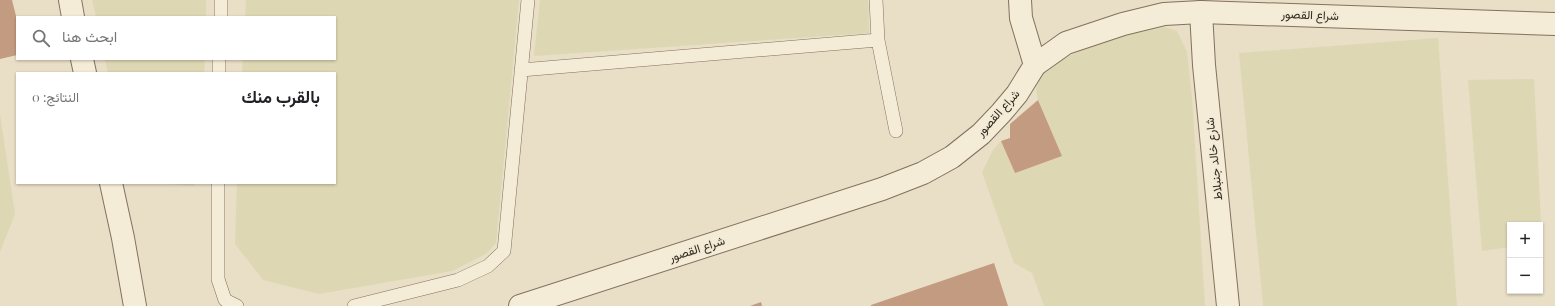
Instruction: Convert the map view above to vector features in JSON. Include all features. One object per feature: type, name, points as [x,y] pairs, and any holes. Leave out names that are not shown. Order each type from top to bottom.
[{"type":"street","points":[[70,0],[74,16]]},
{"type":"street","points":[[1020,0],[1021,18],[1035,65]]},
{"type":"street","name":"شراع القصور","points":[[520,306],[549,302],[882,190],[923,173],[952,157],[981,134],[1017,94],[1035,65],[1066,43],[1123,24],[1164,14],[1201,12],[1555,24]]},
{"type":"street","name":"شارع خالد جنبلاط","points":[[1201,12],[1204,64],[1228,306]]},
{"type":"street","points":[[82,60],[85,72]]},
{"type":"street","points":[[110,184],[123,238],[135,306]]},
{"type":"lane","points":[[221,0],[221,16]]},
{"type":"lane","points":[[354,306],[458,280],[488,266],[504,251],[528,0]]},
{"type":"lane","points":[[876,0],[878,40],[896,131]]},
{"type":"lane","points":[[521,70],[878,40]]},
{"type":"lane","points":[[219,60],[219,72]]},
{"type":"lane","points":[[218,184],[218,279],[225,300],[237,306]]},
{"type":"shaded area","points":[[92,0],[206,0],[206,16],[96,16]]},
{"type":"shaded area","points":[[246,0],[519,0],[496,243],[486,254],[452,271],[319,294],[263,280],[235,244],[237,184],[336,184],[336,72],[242,72],[243,60],[336,60],[336,16],[245,16]]},
{"type":"shaded area","points":[[540,0],[868,0],[869,33],[534,56]]},
{"type":"shaded area","points":[[1165,27],[1177,31],[1187,52],[1192,97],[1205,306],[1044,306],[1032,273],[1014,263],[982,172],[993,150],[1001,141],[1015,173],[1062,156],[1038,100],[1036,89],[1040,77],[1051,64],[1108,39]]},
{"type":"shaded area","points":[[1438,38],[1457,306],[1263,306],[1239,53]]},
{"type":"shaded area","points":[[105,60],[205,60],[204,72],[108,72]]},
{"type":"shaded area","points":[[1534,79],[1541,222],[1507,222],[1507,247],[1482,251],[1468,80]]},
{"type":"shaded area","points":[[0,114],[15,214],[0,252]]},
{"type":"shaded area","points":[[168,184],[194,184],[194,186]]},
{"type":"building","points":[[0,0],[12,0],[16,16],[16,55],[0,59]]},
{"type":"building","points":[[1038,100],[1062,156],[1015,173],[1001,141],[1010,138],[1010,124]]},
{"type":"building","points":[[994,263],[1008,306],[871,306],[871,305]]},
{"type":"building","points":[[761,302],[762,306],[750,306]]}]
